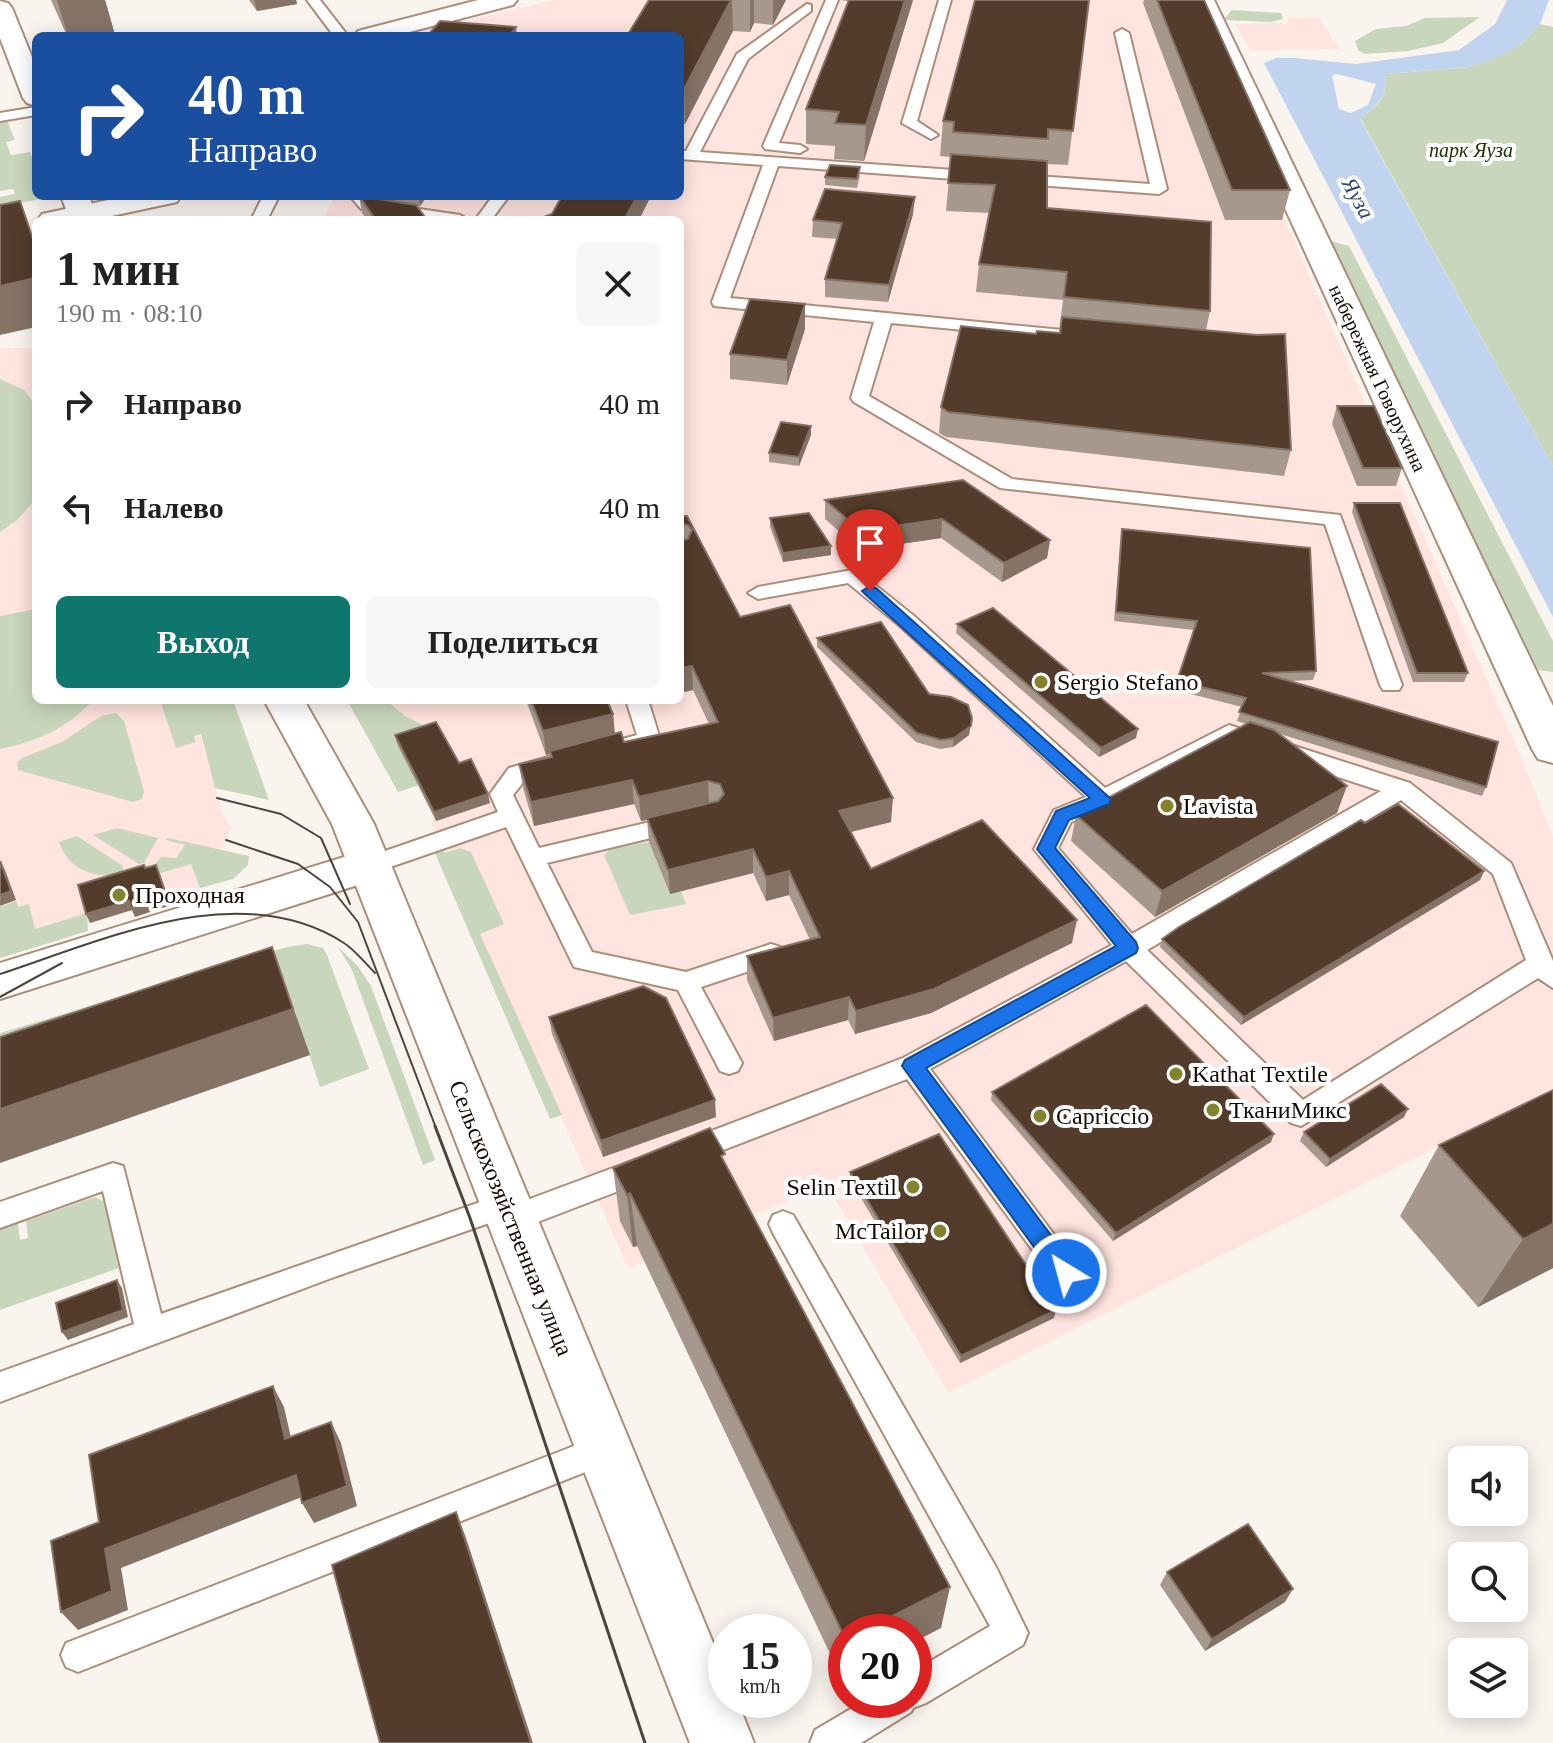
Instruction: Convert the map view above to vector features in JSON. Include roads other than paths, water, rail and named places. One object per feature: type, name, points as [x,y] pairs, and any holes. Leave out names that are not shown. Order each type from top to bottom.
[{"type":"street","points":[[381,32],[505,0]]},
{"type":"street","name":"набережная Говорухина","points":[[1204,3],[1553,749]]},
{"type":"street","points":[[0,8],[32,88]]},
{"type":"street","points":[[60,216],[142,200]]},
{"type":"street","name":"Сельскохозяйственная улица","points":[[286,704],[353,824],[722,1743]]},
{"type":"street","points":[[0,981],[370,865]]},
{"type":"lane","points":[[313,0],[338,32]]},
{"type":"lane","points":[[832,0],[770,146],[924,160],[926,154]]},
{"type":"lane","points":[[931,135],[909,123],[945,0]]},
{"type":"lane","points":[[807,8],[742,57],[685,155],[1159,189],[1122,33]]},
{"type":"lane","points":[[0,117],[32,112]]},
{"type":"lane","points":[[772,162],[720,302],[1082,336]]},
{"type":"lane","points":[[362,201],[439,216]]},
{"type":"lane","points":[[884,317],[860,398],[1007,484],[1333,519],[1391,685]]},
{"type":"lane","points":[[758,593],[852,576],[907,621],[1103,799]]},
{"type":"lane","points":[[605,750],[649,739],[638,704]]},
{"type":"lane","points":[[1229,733],[1402,789],[1503,869],[1546,971],[1301,1115],[1129,948],[1046,849],[1062,816],[1103,799],[1229,733]]},
{"type":"lane","points":[[576,758],[517,774],[501,794],[583,960],[686,982],[771,954]]},
{"type":"lane","points":[[0,1387],[337,1263],[594,1188],[912,1066],[1129,948],[1402,789]]},
{"type":"lane","points":[[532,858],[710,816]]},
{"type":"lane","points":[[370,865],[510,817]]},
{"type":"lane","points":[[686,982],[729,1063]]},
{"type":"lane","points":[[912,1066],[1066,1273]]},
{"type":"lane","points":[[0,1215],[113,1175],[151,1333]]},
{"type":"lane","points":[[783,1224],[977,1565],[1011,1633],[932,1680]]},
{"type":"lane","points":[[78,1655],[605,1449]]},
{"type":"lane","points":[[828,1743],[869,1718]]},
{"type":"water","name":"Яуза","points":[[1507,0],[1549,0],[1540,24],[1520,45],[1500,56],[1470,67],[1386,74],[1380,100],[1360,119],[1553,467],[1553,617],[1264,63],[1276,58],[1295,58],[1356,64],[1459,50],[1495,24]],"holes":[[[1332,75],[1376,84],[1368,105],[1351,113],[1339,109]]]},
{"type":"tram line","points":[[217,798],[281,814],[321,838],[350,904]]},
{"type":"tram line","points":[[226,840],[298,864],[330,887],[358,922],[436,1128]]},
{"type":"tram line","points":[[0,974],[127,932],[217,914],[261,915],[304,924],[344,943],[375,973]]},
{"type":"tram line","points":[[0,997],[62,963]]},
{"type":"tram line","points":[[435,1126],[470,1218],[645,1743]]},
{"type":"place","name":"Sergio Stefano","points":[[1041,682]]},
{"type":"place","name":"Lavista","points":[[1167,806]]},
{"type":"place","name":"Проходная","points":[[119,895]]},
{"type":"place","name":"Kathat Textile","points":[[1176,1074]]},
{"type":"place","name":"ТканиМикс","points":[[1213,1110]]},
{"type":"place","name":"Capriccio","points":[[1040,1116]]},
{"type":"place","name":"Selin Textil","points":[[913,1187]]},
{"type":"place","name":"McTailor","points":[[940,1231]]},
{"type":"park label","name":"парк Яуза","points":[[1471,150]]}]
